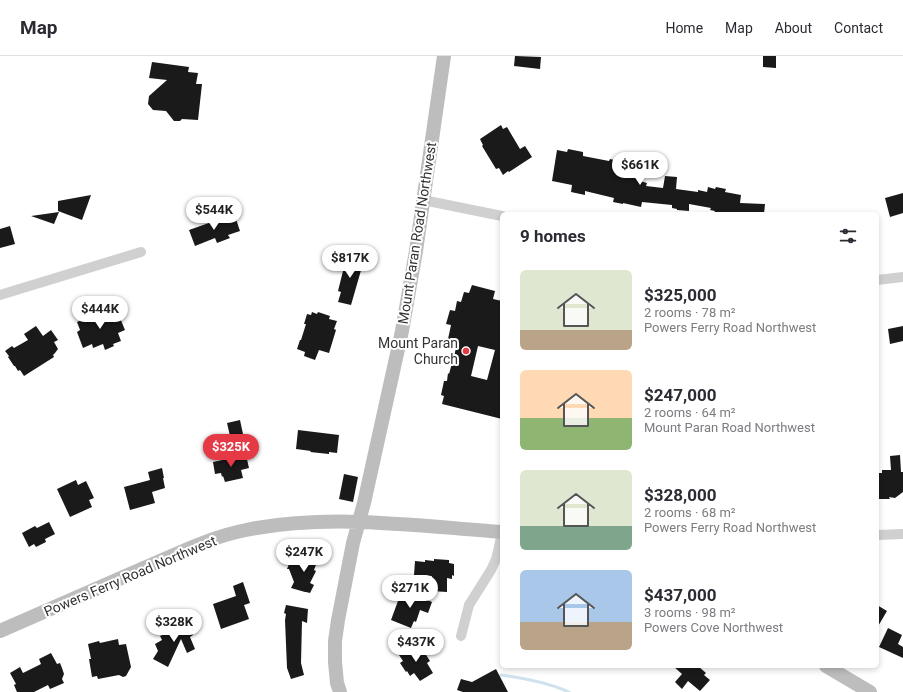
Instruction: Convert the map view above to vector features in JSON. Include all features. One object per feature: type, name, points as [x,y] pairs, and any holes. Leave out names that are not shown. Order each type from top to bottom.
[{"type":"main road","name":"Mount Paran Road Northwest","points":[[340,692],[335,662],[335,641],[338,620],[353,543],[364,504],[402,332],[416,252],[444,56]]},
{"type":"main road","name":"Powers Ferry Road Northwest","points":[[0,631],[204,542],[244,530],[288,523],[359,522],[500,532]]},
{"type":"main road","points":[[829,668],[870,692]]},
{"type":"street","points":[[423,200],[500,216]]},
{"type":"street","points":[[0,295],[141,252]]},
{"type":"street","points":[[879,280],[903,277]]},
{"type":"street","points":[[879,535],[903,534]]},
{"type":"street","points":[[461,636],[469,605],[491,570],[496,559],[500,542]]},
{"type":"building","points":[[515,56],[541,57],[540,69],[514,66]]},
{"type":"building","points":[[763,56],[776,56],[776,68],[763,67]]},
{"type":"building","points":[[152,62],[189,67],[188,72],[198,73],[196,84],[202,84],[198,120],[182,119],[180,121],[174,121],[166,111],[153,110],[148,104],[149,96],[167,80],[149,78]]},
{"type":"building","points":[[501,125],[503,129],[507,127],[520,149],[525,146],[532,157],[503,175],[499,168],[496,169],[482,146],[483,145],[480,139]]},
{"type":"building","points":[[568,149],[583,152],[583,156],[609,161],[610,159],[633,164],[630,173],[641,176],[640,181],[647,183],[646,186],[663,188],[665,176],[677,177],[676,189],[707,192],[708,187],[715,189],[716,187],[726,189],[725,192],[741,195],[740,203],[765,204],[764,212],[714,212],[710,210],[711,208],[689,204],[689,211],[677,210],[672,208],[672,205],[642,202],[641,207],[613,202],[614,198],[585,191],[585,195],[571,192],[572,185],[552,181],[557,150],[567,152]]},
{"type":"building","points":[[903,193],[903,213],[890,217],[885,198]]},
{"type":"building","points":[[91,195],[82,220],[58,211],[58,201]]},
{"type":"building","points":[[59,212],[54,224],[31,216]]},
{"type":"building","points":[[223,218],[225,223],[236,219],[240,231],[228,235],[230,238],[217,243],[215,238],[195,246],[189,230]]},
{"type":"building","points":[[10,226],[15,244],[0,248],[0,229]]},
{"type":"building","points":[[347,255],[364,260],[351,305],[338,302],[341,292],[338,291]]},
{"type":"building","name":"Mount Paran Church","points":[[472,285],[495,291],[493,299],[500,301],[500,418],[442,404],[444,396],[441,395],[444,381],[447,381],[458,341],[448,339],[451,325],[446,324],[450,310],[455,311],[457,301],[461,302],[464,292],[469,293]],"holes":[[[478,346],[495,350],[487,380],[471,376]]]},
{"type":"building","points":[[108,309],[113,321],[120,318],[125,330],[118,333],[121,341],[113,344],[114,346],[105,350],[103,344],[93,348],[92,344],[83,348],[77,332],[80,330],[77,322]]},
{"type":"building","points":[[312,312],[317,314],[318,312],[330,316],[329,319],[337,321],[334,329],[336,330],[329,353],[319,350],[315,360],[304,356],[305,352],[297,349],[306,324],[304,324],[307,314],[311,315]]},
{"type":"building","points":[[36,326],[43,336],[51,330],[58,340],[54,342],[58,349],[53,355],[54,357],[24,376],[20,370],[18,371],[14,366],[5,351],[12,346],[14,348],[28,340],[24,334]]},
{"type":"building","points":[[903,326],[903,341],[890,344],[888,329]]},
{"type":"building","points":[[240,420],[243,434],[230,436],[227,423]]},
{"type":"building","points":[[298,430],[339,435],[337,453],[329,452],[329,454],[296,449]]},
{"type":"building","points":[[246,455],[249,468],[241,470],[243,478],[225,482],[221,473],[215,474],[213,462]]},
{"type":"building","points":[[900,455],[901,472],[903,472],[903,492],[895,498],[889,497],[890,499],[879,499],[879,473],[882,473],[882,470],[891,470],[890,456]]},
{"type":"building","points":[[162,468],[165,488],[152,492],[155,503],[130,510],[124,487],[150,480],[148,472]]},
{"type":"building","points":[[344,474],[358,477],[353,502],[339,499]]},
{"type":"building","points":[[76,480],[78,485],[86,481],[94,498],[89,500],[92,507],[70,517],[57,489]]},
{"type":"building","points":[[49,522],[55,534],[45,539],[46,542],[36,547],[34,544],[29,547],[22,533],[35,526],[37,528]]},
{"type":"building","points":[[306,552],[319,557],[314,570],[316,571],[310,583],[314,585],[310,593],[291,588],[294,582],[289,569],[287,569],[291,559],[302,564]]},
{"type":"building","points":[[434,559],[449,560],[449,563],[454,564],[454,576],[452,575],[452,579],[447,578],[447,592],[431,591],[432,576],[414,575],[415,561],[425,562],[425,560],[434,561]]},
{"type":"building","points":[[243,582],[250,603],[244,605],[249,619],[221,629],[213,604],[236,596],[233,586]]},
{"type":"building","points":[[402,590],[432,602],[428,613],[420,610],[416,622],[414,621],[411,628],[391,620]]},
{"type":"building","points":[[286,605],[308,609],[307,623],[302,621],[301,663],[304,675],[291,679],[287,668],[286,614],[284,613]]},
{"type":"building","points":[[879,606],[887,611],[879,625]]},
{"type":"building","points":[[187,621],[188,623],[189,622],[188,624],[193,635],[190,637],[195,649],[187,653],[181,639],[168,667],[153,659],[158,651],[155,644],[162,640],[160,636],[176,629],[174,626]]},
{"type":"building","points":[[888,628],[902,635],[898,644],[903,647],[903,658],[879,647]]},
{"type":"building","points":[[118,639],[119,645],[126,644],[131,667],[126,676],[123,677],[119,675],[98,679],[97,676],[92,677],[88,644]]},
{"type":"building","points":[[419,644],[430,661],[427,663],[433,673],[420,681],[414,673],[410,676],[407,671],[406,672],[400,663],[403,661],[399,655]]},
{"type":"building","points":[[51,653],[57,664],[60,663],[64,674],[62,679],[64,683],[50,689],[48,685],[34,692],[17,692],[14,685],[16,684],[10,673],[20,667],[23,673],[41,664],[39,659]]},
{"type":"building","points":[[675,668],[700,668],[706,673],[704,675],[710,680],[700,691],[688,681],[682,689],[675,682],[682,674]]},
{"type":"building","points":[[496,669],[508,692],[463,692],[457,690],[461,679],[472,682]]},
{"type":"waterway","points":[[501,675],[535,681],[569,692]]},
{"type":"place","name":"Mount Paran Church","points":[[466,351]]}]
